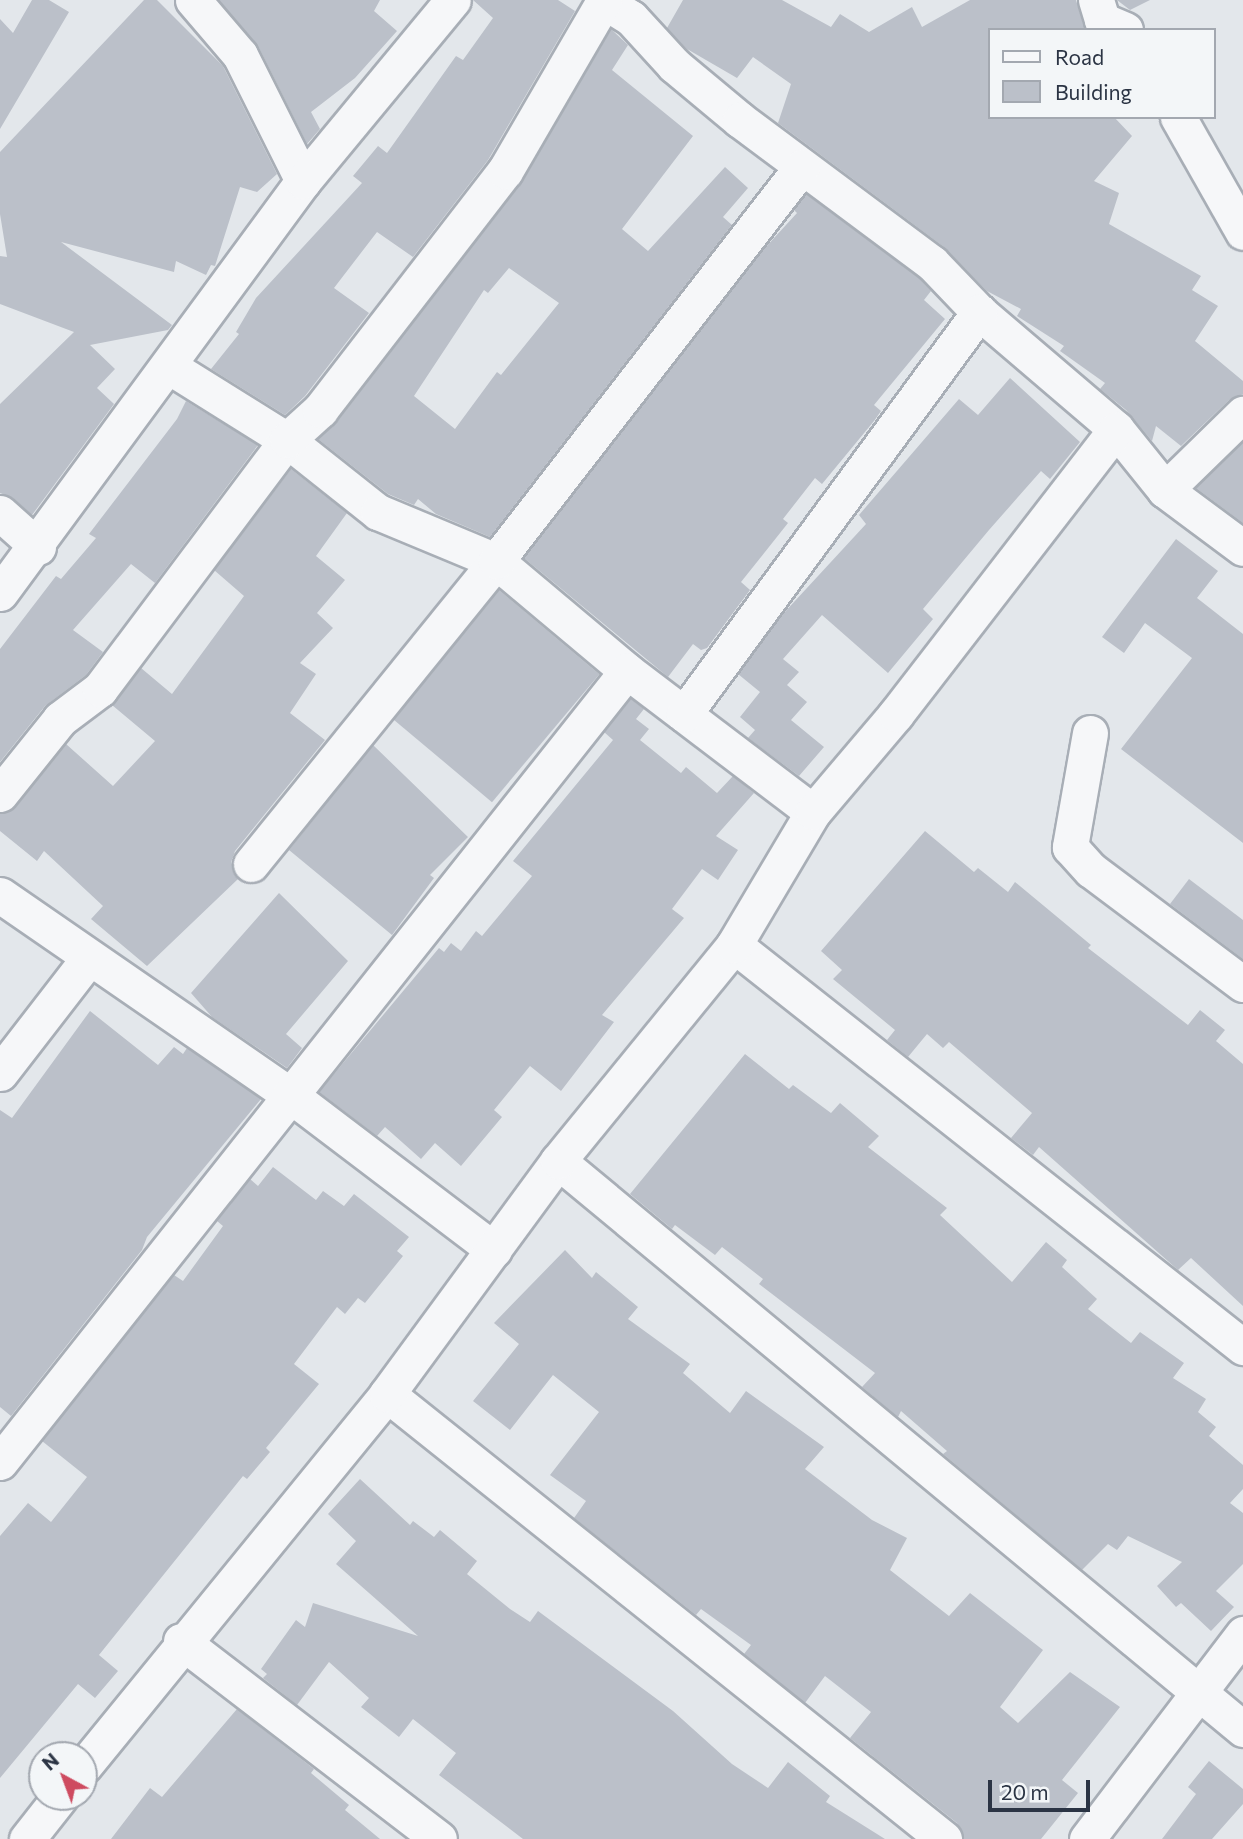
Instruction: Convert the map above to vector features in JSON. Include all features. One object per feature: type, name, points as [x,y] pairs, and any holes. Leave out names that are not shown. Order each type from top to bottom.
[{"type":"street","points":[[192,0],[240,55],[303,181]]},
{"type":"street","points":[[0,593],[38,547],[170,368],[303,181],[453,0]]},
{"type":"street","points":[[1096,0],[1102,20],[1120,28]]},
{"type":"street","points":[[0,794],[60,719],[100,689],[287,440],[320,410],[505,171],[621,5],[674,65],[802,167],[932,263],[979,312],[1116,429],[1165,490],[1243,548]]},
{"type":"street","points":[[1179,119],[1243,232]]},
{"type":"street","points":[[251,864],[496,561],[802,167]]},
{"type":"street","points":[[684,714],[979,312]]},
{"type":"street","points":[[170,368],[287,440],[378,512],[496,561],[627,671],[813,812]]},
{"type":"street","points":[[1165,490],[1243,414]]},
{"type":"street","points":[[98,1748],[181,1641],[387,1394],[558,1161],[734,945],[813,812],[895,714],[1116,429]]},
{"type":"street","points":[[0,513],[38,547]]},
{"type":"street","points":[[0,1462],[627,671]]},
{"type":"street","points":[[1090,733],[1070,847],[1091,870],[1243,984]]},
{"type":"street","points":[[0,895],[290,1095],[494,1250]]},
{"type":"street","points":[[734,945],[1243,1347]]},
{"type":"street","points":[[0,1073],[89,958]]},
{"type":"street","points":[[558,1161],[1201,1690],[1243,1729]]},
{"type":"street","points":[[387,1394],[944,1839]]},
{"type":"street","points":[[1087,1839],[1243,1634]]},
{"type":"street","points":[[181,1641],[439,1839]]},
{"type":"street","points":[[27,1839],[49,1811]]},
{"type":"building","points":[[32,0],[49,0],[69,12],[0,129],[0,19],[13,33]]},
{"type":"building","points":[[144,0],[157,0],[223,66],[277,174],[257,192],[240,187],[215,266],[211,265],[206,275],[176,261],[174,272],[61,242],[172,325],[168,330],[90,345],[115,369],[97,388],[114,404],[32,515],[13,498],[0,493],[0,404],[74,332],[0,304],[0,256],[7,257],[0,214],[0,152]]},
{"type":"building","points":[[219,0],[380,0],[374,11],[397,31],[355,78],[311,112],[320,129],[307,144],[258,46]]},
{"type":"building","points":[[473,0],[558,0],[575,11],[488,160],[413,257],[377,232],[334,288],[369,313],[305,396],[285,415],[211,369],[239,334],[236,332],[256,298],[362,183],[353,176],[378,146],[387,153],[456,56],[463,60],[493,18]]},
{"type":"building","points":[[683,0],[782,0],[831,27],[840,14],[869,32],[912,7],[922,27],[970,0],[1076,0],[1084,28],[988,28],[988,119],[1116,119],[1132,136],[1094,181],[1119,193],[1109,224],[1201,276],[1192,290],[1218,306],[1195,341],[1243,381],[1243,394],[1229,400],[1181,446],[1156,426],[1152,441],[1126,410],[1100,389],[1105,383],[1060,351],[1064,346],[1017,316],[1021,309],[987,291],[944,247],[778,123],[791,84],[753,57],[737,78],[687,49],[667,28]]},
{"type":"building","points":[[1117,0],[1150,0],[1130,10]]},
{"type":"building","points":[[611,29],[628,45],[612,70],[693,136],[622,229],[648,251],[725,167],[748,188],[723,217],[732,225],[490,537],[436,514],[418,499],[414,505],[388,494],[318,439],[336,422],[521,183]],"holes":[[[509,268],[559,303],[501,375],[497,372],[455,429],[414,396],[484,290],[488,293]]]},
{"type":"building","points":[[806,194],[919,278],[931,291],[924,300],[945,319],[874,405],[881,411],[874,421],[822,484],[815,478],[783,519],[788,523],[741,582],[750,590],[707,648],[701,650],[693,644],[668,677],[524,558],[763,250],[797,213],[794,210]]},
{"type":"building","points":[[1010,378],[1080,442],[1050,479],[1041,471],[923,609],[933,619],[888,673],[822,615],[783,659],[799,672],[787,685],[807,702],[791,720],[824,747],[799,776],[748,738],[755,730],[740,717],[760,692],[738,674],[782,615],[866,524],[859,515],[959,399],[978,415]]},
{"type":"building","points":[[186,401],[258,445],[155,583],[131,564],[73,630],[103,652],[86,675],[45,706],[0,762],[0,649],[56,576],[61,579],[96,538],[89,534],[177,419]]},
{"type":"building","points":[[1243,442],[1243,523],[1196,488]]},
{"type":"building","points":[[291,469],[347,513],[316,556],[345,580],[317,613],[333,628],[300,663],[316,674],[290,713],[325,740],[235,851],[231,862],[238,879],[147,966],[91,919],[103,906],[44,851],[37,861],[0,831],[0,814],[16,807],[66,744],[113,786],[155,741],[112,705],[141,668],[172,694],[244,596],[214,570]]},
{"type":"building","points":[[1176,539],[1218,571],[1197,598],[1243,634],[1243,843],[1121,749],[1192,658],[1145,623],[1124,653],[1102,637]]},
{"type":"building","points":[[499,590],[599,674],[492,802],[392,718]]},
{"type":"building","points":[[631,699],[644,709],[636,719],[649,729],[640,740],[681,773],[686,767],[717,793],[733,776],[754,793],[716,836],[738,850],[718,880],[702,869],[672,909],[684,918],[602,1015],[614,1022],[561,1091],[530,1066],[494,1110],[502,1117],[461,1166],[435,1143],[421,1159],[385,1127],[377,1136],[319,1092],[439,948],[444,952],[451,943],[461,951],[476,931],[482,936],[532,876],[513,861],[613,740],[604,732]]},
{"type":"building","points":[[373,745],[468,837],[430,875],[434,878],[392,935],[289,850]]},
{"type":"building","points":[[925,831],[974,872],[978,868],[1008,892],[1015,882],[1091,945],[1088,948],[1188,1025],[1200,1010],[1225,1030],[1216,1041],[1243,1064],[1243,1306],[1191,1258],[1178,1270],[1039,1147],[1033,1155],[1011,1138],[1032,1113],[949,1042],[943,1048],[927,1034],[908,1057],[887,1040],[895,1030],[833,979],[842,970],[821,951]]},
{"type":"building","points":[[1189,879],[1243,920],[1243,959],[1170,904]]},
{"type":"building","points":[[279,893],[348,961],[286,1034],[302,1048],[287,1068],[212,1017],[191,993]]},
{"type":"building","points":[[90,1011],[158,1065],[174,1047],[183,1054],[187,1048],[261,1099],[147,1237],[142,1250],[11,1416],[0,1407],[0,1110],[12,1118]]},
{"type":"building","points":[[745,1054],[789,1089],[793,1085],[831,1113],[840,1103],[879,1136],[868,1147],[947,1208],[940,1215],[1012,1282],[1046,1242],[1067,1260],[1062,1267],[1097,1299],[1088,1309],[1131,1343],[1140,1332],[1184,1363],[1173,1378],[1206,1399],[1198,1412],[1216,1427],[1209,1436],[1243,1465],[1243,1489],[1230,1503],[1243,1513],[1243,1564],[1216,1591],[1234,1607],[1211,1631],[1181,1603],[1176,1607],[1157,1586],[1182,1562],[1128,1536],[1117,1550],[1108,1544],[1082,1570],[943,1454],[947,1451],[901,1411],[898,1417],[862,1387],[875,1373],[759,1284],[763,1279],[722,1247],[715,1255],[675,1225],[672,1229],[630,1194]]},
{"type":"building","points":[[273,1167],[316,1200],[323,1191],[344,1206],[354,1194],[409,1237],[397,1251],[403,1256],[365,1303],[358,1298],[345,1314],[337,1307],[294,1364],[319,1384],[266,1448],[270,1452],[247,1479],[243,1476],[99,1655],[118,1671],[95,1698],[78,1684],[0,1778],[0,1536],[28,1503],[51,1522],[87,1477],[42,1441],[174,1275],[183,1281],[223,1226],[217,1221],[250,1179],[258,1186]]},
{"type":"building","points":[[565,1250],[592,1278],[596,1272],[638,1307],[628,1319],[690,1364],[683,1373],[730,1413],[746,1391],[824,1447],[805,1469],[872,1520],[907,1538],[890,1570],[949,1616],[970,1593],[1043,1650],[1000,1707],[1018,1723],[1070,1672],[1120,1707],[1062,1780],[1078,1793],[1041,1839],[964,1839],[957,1823],[850,1738],[871,1712],[825,1676],[805,1703],[744,1654],[751,1645],[701,1609],[696,1615],[574,1518],[586,1501],[550,1475],[599,1412],[553,1375],[510,1430],[473,1401],[519,1344],[494,1323]]},
{"type":"building","points":[[360,1479],[410,1525],[413,1521],[434,1537],[440,1530],[477,1561],[467,1574],[510,1609],[530,1622],[538,1611],[673,1711],[732,1764],[768,1788],[788,1762],[830,1796],[826,1802],[885,1839],[523,1839],[439,1775],[456,1753],[413,1719],[399,1737],[361,1707],[369,1698],[329,1662],[297,1705],[263,1678],[267,1674],[261,1669],[296,1620],[305,1627],[313,1603],[418,1636],[336,1564],[356,1541],[328,1514]]},
{"type":"building","points":[[237,1709],[314,1769],[311,1773],[349,1805],[345,1810],[380,1839],[111,1839],[150,1788],[162,1797]]},
{"type":"building","points":[[1209,1761],[1243,1789],[1243,1804],[1212,1839],[1162,1839],[1196,1794],[1188,1787]]}]
